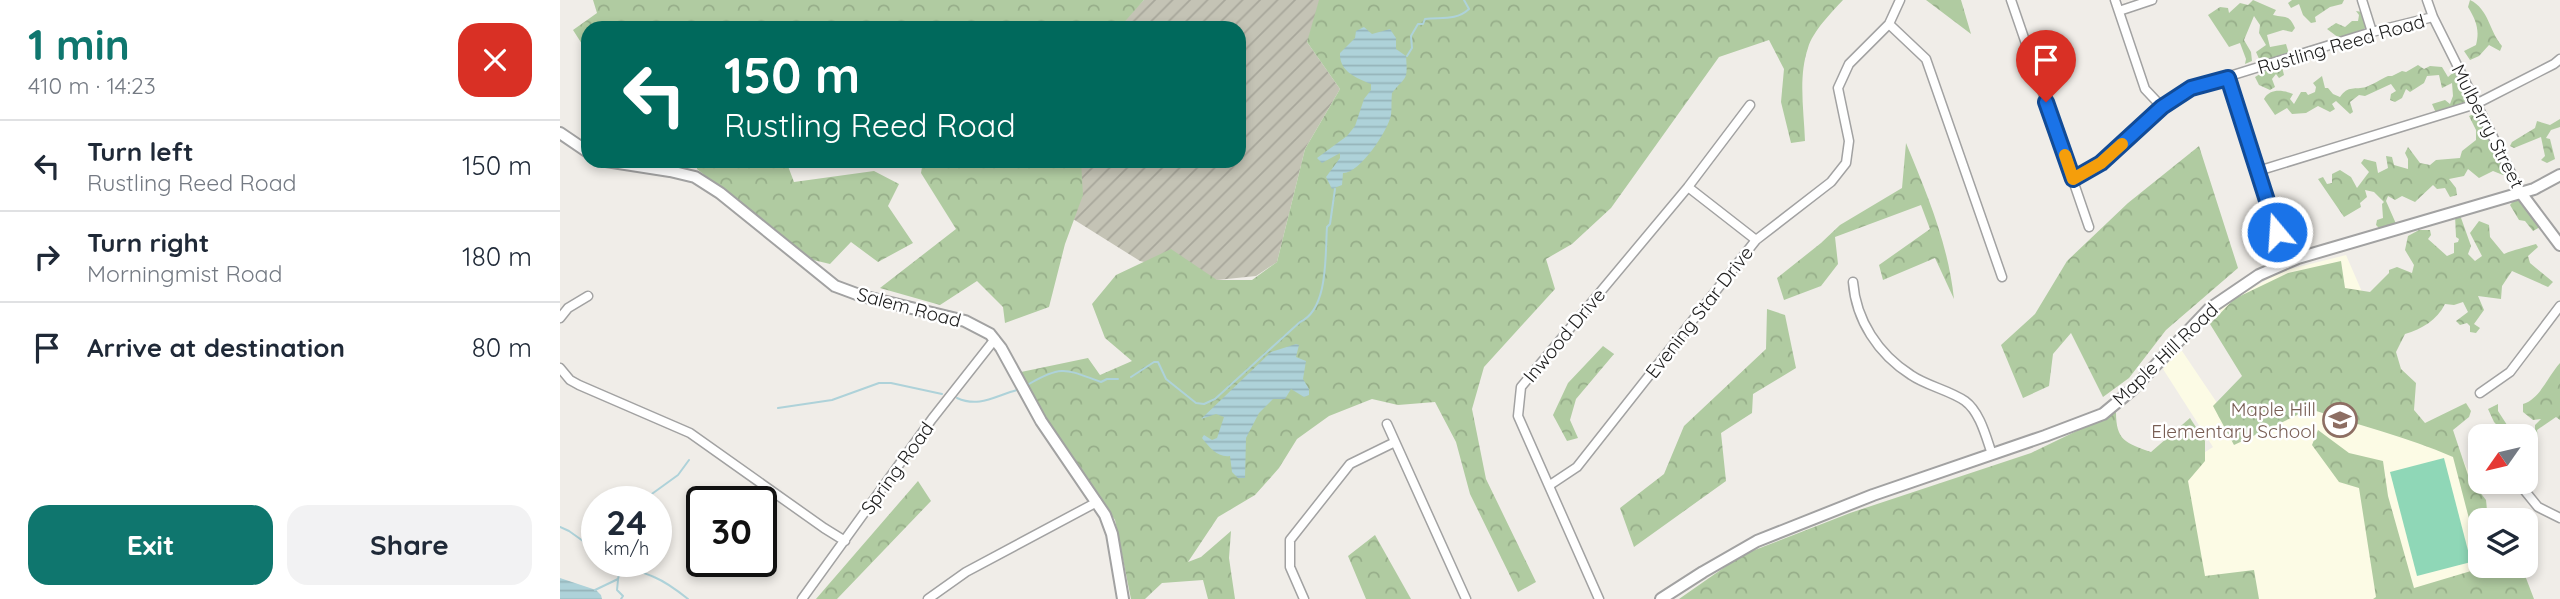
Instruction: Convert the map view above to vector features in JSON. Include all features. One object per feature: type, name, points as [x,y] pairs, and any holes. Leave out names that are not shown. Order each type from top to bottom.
[{"type":"street","name":"Evening Star Drive","points":[[1550,485],[1577,467],[1756,240],[1831,182],[1846,163],[1849,141],[1838,88],[1849,64],[1889,24],[1900,0]]},
{"type":"street","points":[[2011,0],[2089,227]]},
{"type":"street","points":[[2115,0],[2145,89],[2162,107]]},
{"type":"street","points":[[2119,11],[2152,0]]},
{"type":"street","points":[[2362,0],[2372,32]]},
{"type":"street","name":"Mulberry Street","points":[[2427,0],[2521,193],[2560,245]]},
{"type":"street","name":"Rustling Reed Road","points":[[2073,179],[2101,163],[2162,107],[2191,88],[2372,32],[2433,17]]},
{"type":"street","points":[[1889,24],[1926,59],[2002,277]]},
{"type":"street","points":[[2258,171],[2476,104],[2560,59]]},
{"type":"street","points":[[2228,78],[2287,262]]},
{"type":"street","name":"Inwood Drive","points":[[1599,599],[1518,416],[1521,387],[1688,187],[1750,105]]},
{"type":"street","points":[[560,133],[581,147]]},
{"type":"street","name":"Salem Road","points":[[656,168],[695,177],[720,193],[835,286],[862,296],[965,321],[995,339],[1041,421],[1073,471],[1097,502],[1112,534],[1123,599]]},
{"type":"street","name":"Maple Hill Road","points":[[1661,599],[1757,541],[1873,495],[2102,414],[2133,389],[2209,309],[2259,275],[2287,262],[2521,193],[2560,175]]},
{"type":"street","points":[[1688,187],[1756,240]]},
{"type":"street","points":[[1853,282],[1855,301],[1873,339],[1888,357],[1911,376],[1966,401],[1979,421],[1992,454]]},
{"type":"street","points":[[560,318],[569,308],[588,296]]},
{"type":"street","points":[[2480,393],[2510,372],[2560,306]]},
{"type":"street","name":"Spring Road","points":[[802,599],[932,419],[995,339]]},
{"type":"street","points":[[560,368],[579,386],[690,433],[845,541]]},
{"type":"street","points":[[1387,424],[1466,599]]},
{"type":"street","points":[[1304,599],[1290,567],[1290,540],[1350,464],[1395,442]]},
{"type":"street","points":[[2527,494],[2538,507],[2560,518]]},
{"type":"street","points":[[928,599],[966,572],[1097,502]]},
{"type":"shaded area","points":[[1144,0],[1323,0],[1307,42],[1340,89],[1305,149],[1277,262],[1256,276],[1217,280],[1140,261],[1073,219],[1069,168],[1246,168],[1246,21],[1124,21]]},
{"type":"shaded area","name":"Maple Hill Elementary School","points":[[2346,255],[2422,430],[2466,403],[2471,411],[2447,428],[2468,470],[2468,494],[2480,494],[2487,508],[2468,508],[2468,578],[2522,578],[2533,599],[2210,599],[2159,482],[2213,447],[2163,369],[2180,348],[2238,434],[2274,412],[2212,315],[2282,271]]},
{"type":"green space","points":[[593,0],[1144,0],[1125,21],[586,21],[597,13]]},
{"type":"green space","points":[[1319,0],[1843,0],[1814,35],[1805,59],[1802,94],[1805,141],[1791,143],[1781,102],[1784,69],[1769,40],[1719,57],[1611,208],[1572,244],[1546,259],[1555,289],[1484,367],[1472,409],[1486,479],[1536,582],[1518,592],[1470,494],[1456,442],[1435,402],[1398,405],[1372,399],[1329,416],[1297,439],[1279,468],[1255,495],[1218,517],[1188,562],[1201,557],[1231,531],[1229,558],[1235,599],[1208,599],[1203,580],[1162,583],[1145,599],[1131,599],[1115,520],[1051,427],[1021,372],[1088,358],[1100,375],[1132,361],[1105,338],[1092,304],[1116,275],[1171,249],[1217,280],[1252,280],[1277,262],[1305,149],[1340,89],[1307,42]]},
{"type":"green space","points":[[1926,0],[1961,0],[1971,34]]},
{"type":"green space","points":[[2253,0],[2276,10],[2273,15],[2291,20],[2295,28],[2292,32],[2283,30],[2267,35],[2270,47],[2286,44],[2289,54],[2260,61],[2256,52],[2266,45],[2259,33],[2260,25],[2254,16],[2244,40],[2251,52],[2252,61],[2245,64],[2246,59],[2240,43],[2229,47],[2208,15],[2220,7],[2228,8],[2229,13],[2240,3],[2248,5]]},
{"type":"green space","points":[[2292,0],[2344,0],[2342,4],[2330,7],[2315,17],[2316,22],[2311,23],[2303,15],[2299,4],[2291,8],[2288,3]]},
{"type":"green space","points":[[2470,0],[2481,9],[2502,46],[2500,51],[2489,45],[2479,56],[2470,60],[2464,51],[2476,45],[2478,35],[2468,7]]},
{"type":"green space","points":[[2356,11],[2362,12],[2366,27],[2360,33],[2339,38],[2327,29],[2336,23],[2345,27],[2352,21],[2358,21],[2359,15]]},
{"type":"green space","points":[[581,24],[581,42],[573,30]]},
{"type":"green space","points":[[2418,65],[2424,69],[2430,66],[2442,67],[2448,77],[2455,71],[2458,73],[2471,102],[2436,113],[2432,104],[2445,100],[2450,104],[2453,96],[2452,83],[2442,88],[2439,75],[2427,76],[2424,83],[2410,92],[2406,89],[2402,98],[2395,102],[2390,100],[2391,94],[2396,91],[2391,84],[2365,96],[2359,95],[2350,102],[2353,112],[2350,114],[2336,101],[2332,104],[2335,109],[2330,112],[2318,106],[2306,113],[2292,114],[2287,108],[2275,115],[2264,99],[2273,92],[2285,92],[2293,94],[2290,99],[2294,104],[2301,92],[2308,95],[2315,92],[2313,83],[2322,76],[2325,88],[2340,97],[2349,89],[2366,87]]},
{"type":"green space","points":[[2282,67],[2284,75],[2279,78],[2276,74],[2272,79],[2275,87],[2270,90],[2259,85],[2255,77],[2265,71]]},
{"type":"green space","points":[[2476,113],[2508,172],[2503,175],[2493,171],[2479,178],[2468,169],[2464,176],[2449,179],[2456,188],[2457,195],[2450,197],[2445,188],[2437,189],[2433,185],[2415,202],[2402,196],[2395,200],[2388,196],[2386,201],[2397,226],[2382,231],[2376,225],[2377,220],[2383,218],[2384,202],[2374,192],[2365,190],[2367,197],[2360,203],[2361,207],[2344,217],[2318,179],[2323,177],[2327,184],[2332,183],[2332,174],[2340,170],[2351,177],[2357,188],[2369,172],[2361,163],[2364,159],[2376,162],[2378,173],[2388,168],[2386,156],[2392,157],[2394,165],[2408,169],[2405,153],[2408,147],[2420,163],[2430,165],[2436,160],[2460,158],[2462,151],[2476,140],[2476,130],[2469,116]]},
{"type":"green space","points":[[2560,119],[2560,127],[2551,130],[2546,138],[2550,139],[2555,159],[2547,163],[2541,160],[2545,156],[2541,137],[2514,148],[2510,146],[2535,128],[2537,121],[2550,125]]},
{"type":"green space","points":[[1906,143],[1942,238],[1954,299],[1935,258],[1883,280],[1879,265],[1930,229],[1921,205],[1835,237],[1838,264],[1821,286],[1784,300],[1777,278],[1840,225],[1902,188]]},
{"type":"green space","points":[[2199,146],[2238,268],[2166,330],[2129,378],[2103,397],[2071,333],[2053,354],[2049,386],[2023,398],[2001,345],[2035,314],[2067,261],[2128,203]]},
{"type":"green space","points":[[789,168],[794,182],[874,171],[899,184],[888,206],[913,243],[878,262],[851,242],[830,264],[809,259],[697,169]]},
{"type":"green space","points":[[922,168],[1081,168],[1083,195],[1065,244],[1049,307],[1005,323],[1003,307],[977,281],[940,305],[880,288],[956,229],[921,173]]},
{"type":"green space","points":[[2515,199],[2523,202],[2540,227],[2533,231],[2525,221],[2519,220],[2510,205]]},
{"type":"green space","points":[[2455,215],[2460,215],[2471,246],[2468,254],[2475,261],[2482,256],[2470,233],[2479,221],[2489,225],[2490,237],[2504,254],[2536,244],[2538,247],[2528,256],[2530,263],[2553,282],[2548,287],[2512,271],[2502,286],[2501,299],[2478,296],[2484,310],[2474,324],[2480,328],[2476,333],[2470,332],[2467,323],[2460,325],[2456,321],[2468,312],[2463,302],[2445,304],[2438,315],[2428,323],[2405,334],[2396,352],[2401,369],[2416,383],[2414,410],[2425,423],[2466,403],[2471,411],[2469,417],[2453,430],[2468,475],[2468,494],[2481,494],[2486,500],[2487,508],[2468,508],[2468,515],[2453,457],[2310,409],[2234,445],[2213,406],[2242,376],[2210,324],[2234,299],[2288,273],[2341,261],[2345,288],[2370,292],[2389,270],[2397,267],[2412,273],[2414,265],[2405,250],[2408,236],[2419,230],[2430,230],[2428,239],[2447,256],[2454,253],[2454,243],[2459,239],[2456,237]]},
{"type":"green space","points":[[1767,309],[1785,315],[1796,368],[1753,394],[1752,413],[1721,433],[1726,481],[1634,547],[1620,508],[1664,474],[1684,426],[1766,349]]},
{"type":"green space","points":[[1603,346],[1614,354],[1576,399],[1570,420],[1578,438],[1567,441],[1553,415],[1568,383]]},
{"type":"green space","points":[[2560,363],[2560,420],[2556,417],[2538,429],[2536,424],[2541,419],[2533,420],[2523,412],[2523,404],[2539,392]]},
{"type":"green space","points":[[2498,404],[2498,411],[2506,424],[2496,424],[2488,409]]},
{"type":"green space","points":[[2116,412],[2118,429],[2124,440],[2151,452],[2190,418],[2205,441],[2205,461],[2188,481],[2205,576],[2254,570],[2259,599],[1679,599],[1742,555],[1850,513],[2031,453]]},
{"type":"green space","points":[[2318,430],[2349,453],[2383,461],[2388,496],[2414,588],[2468,572],[2468,578],[2526,578],[2534,599],[2373,599],[2376,597],[2359,488],[2339,482],[2312,445]]},
{"type":"green space","points":[[2444,458],[2468,550],[2468,563],[2417,576],[2390,472]]},
{"type":"green space","points":[[918,481],[931,501],[837,599],[816,599]]},
{"type":"green space","points":[[1375,535],[1411,599],[1366,599],[1348,556]]},
{"type":"water","points":[[1364,27],[1372,34],[1390,29],[1396,38],[1396,49],[1406,56],[1406,74],[1392,93],[1391,115],[1379,141],[1357,167],[1343,173],[1342,185],[1332,189],[1326,177],[1340,158],[1340,153],[1322,163],[1317,158],[1347,136],[1355,126],[1364,99],[1371,90],[1371,84],[1345,69],[1340,59],[1340,53],[1355,38],[1356,31]]},
{"type":"water","points":[[1299,345],[1296,357],[1306,361],[1303,379],[1309,389],[1309,395],[1304,397],[1291,389],[1285,399],[1273,399],[1259,413],[1246,438],[1245,478],[1238,478],[1232,472],[1230,456],[1218,454],[1202,438],[1204,435],[1212,440],[1217,438],[1224,417],[1216,414],[1201,419],[1271,352]]},
{"type":"water","points":[[560,578],[596,590],[602,599],[560,599]]},
{"type":"waterway","points":[[1407,56],[1412,48],[1411,36],[1418,24],[1423,24],[1425,19],[1454,17],[1464,13],[1469,9],[1464,0]]},
{"type":"waterway","points":[[1131,377],[1158,362],[1166,379],[1196,403],[1204,404],[1215,399],[1309,315],[1316,305],[1324,279],[1327,227],[1330,224],[1335,189]]},
{"type":"waterway","points":[[1029,384],[1058,371],[1080,374],[1101,382],[1118,379]]},
{"type":"waterway","points":[[778,408],[832,400],[879,383],[942,394]]},
{"type":"waterway","points":[[957,398],[973,402],[1017,390]]},
{"type":"waterway","points":[[663,486],[678,475],[689,460]]},
{"type":"waterway","points":[[560,527],[581,540]]},
{"type":"waterway","points":[[595,590],[618,577]]},
{"type":"waterway","points":[[654,577],[688,599]]},
{"type":"waterway","points":[[618,580],[617,590],[623,596],[621,599]]},
{"type":"slow traffic","points":[[2065,155],[2073,179],[2101,163],[2122,144]]},
{"type":"place","name":"Maple Hill Elementary School","points":[[2340,420]]},
{"type":"route","points":[[2046,102],[2073,179],[2101,163],[2162,107],[2191,88],[2228,78],[2277,232]]}]
